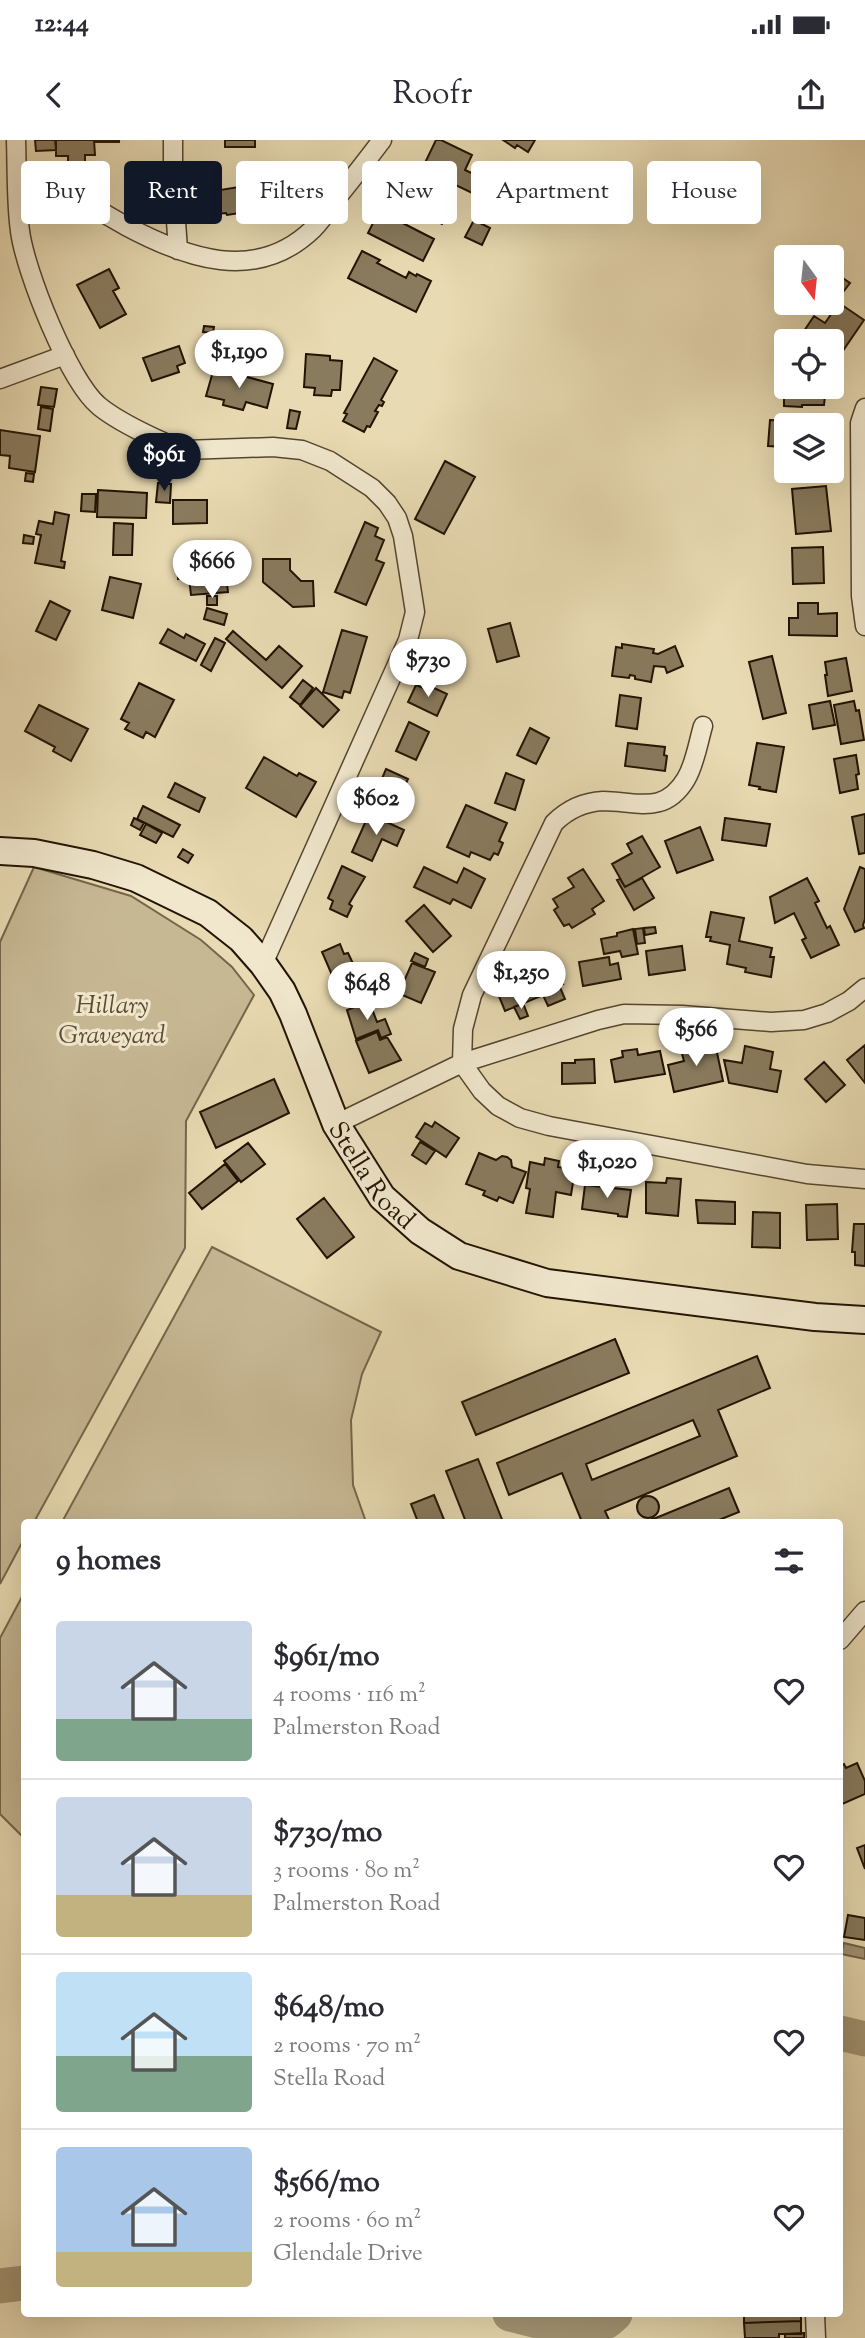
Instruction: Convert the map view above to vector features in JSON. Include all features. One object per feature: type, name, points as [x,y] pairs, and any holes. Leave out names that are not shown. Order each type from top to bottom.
[{"type":"main road","name":"Stella Road","points":[[0,851],[34,853],[93,865],[152,884],[208,913],[242,939],[282,991],[336,1124],[382,1197],[420,1231],[459,1256],[547,1283],[815,1317],[865,1320]]},
{"type":"street","points":[[16,140],[20,230],[30,274],[65,355],[83,388],[100,407],[169,445],[185,450],[288,448],[316,454],[372,488],[387,503],[400,527],[415,612],[408,640],[263,964]]},
{"type":"street","points":[[173,140],[178,250]]},
{"type":"street","points":[[17,185],[61,191],[152,239],[197,257],[227,262],[265,258],[281,251],[314,228],[382,140]]},
{"type":"street","points":[[0,379],[65,355]]},
{"type":"street","points":[[865,408],[860,423],[860,596],[865,626]]},
{"type":"street","points":[[703,726],[687,778],[676,792],[664,800],[650,805],[592,802],[564,813],[554,823],[472,995],[463,1029],[462,1063],[482,1091],[498,1106],[530,1121],[807,1174],[865,1179]]},
{"type":"street","points":[[336,1124],[462,1063],[624,1014],[682,1015],[771,1023],[804,1020],[827,1013],[864,990]]},
{"type":"street","points":[[843,1637],[865,1611]]},
{"type":"street","points":[[815,2317],[816,2338]]},
{"type":"green space","name":"Hillary Graveyard","points":[[34,867],[131,896],[201,940],[232,967],[254,995],[186,1121],[185,1248],[36,1519],[21,1519],[21,1545],[0,1584],[0,942]]},
{"type":"green space","points":[[212,1247],[381,1332],[362,1374],[351,1420],[353,1485],[365,1519],[64,1519]]},
{"type":"green space","points":[[21,1599],[21,1835],[0,1814],[0,1638]]},
{"type":"shaded area","points":[[844,1943],[865,1948],[865,1959],[843,1954]]},
{"type":"building","points":[[35,140],[55,140],[56,150],[36,151]]},
{"type":"building","points":[[56,140],[94,140],[95,155],[85,155],[85,161],[68,161],[68,156],[56,156]]},
{"type":"building","points":[[119,140],[119,142],[95,142]]},
{"type":"building","points":[[225,140],[255,140],[255,147],[225,147]]},
{"type":"building","points":[[436,140],[472,155],[465,170],[471,173],[471,192],[457,186],[457,161],[426,161]]},
{"type":"building","points":[[503,140],[535,140],[528,152]]},
{"type":"building","points":[[236,187],[236,214],[222,213],[222,190]]},
{"type":"building","points":[[372,224],[405,224],[434,239],[423,261],[368,233]]},
{"type":"building","points":[[472,224],[482,224],[490,228],[482,245],[465,237]]},
{"type":"building","points":[[362,251],[380,260],[377,263],[406,278],[409,272],[431,281],[416,312],[348,278]]},
{"type":"building","points":[[109,269],[119,288],[113,291],[126,314],[100,328],[77,285]]},
{"type":"building","points":[[844,279],[850,283],[844,291]]},
{"type":"building","points":[[844,306],[864,320],[844,349],[844,329],[805,329],[814,316],[825,323],[831,315],[844,315]]},
{"type":"building","points":[[204,326],[214,327],[213,333],[203,332]]},
{"type":"building","points":[[179,346],[185,363],[177,366],[179,372],[152,381],[143,358]]},
{"type":"building","points":[[306,354],[330,356],[330,360],[342,361],[340,390],[332,390],[331,396],[314,395],[315,388],[304,387]]},
{"type":"building","points":[[374,358],[397,371],[381,400],[384,402],[382,406],[379,405],[370,427],[367,426],[364,432],[343,421],[347,414],[344,413]]},
{"type":"building","points":[[214,368],[273,384],[267,408],[246,402],[243,410],[223,405],[224,400],[206,396]]},
{"type":"building","points":[[41,387],[57,389],[54,407],[38,405]]},
{"type":"building","points":[[784,399],[825,399],[824,405],[784,406]]},
{"type":"building","points":[[41,407],[53,409],[50,431],[38,429]]},
{"type":"building","points":[[290,410],[300,412],[296,429],[287,428]]},
{"type":"building","points":[[770,420],[774,420],[774,446],[768,446]]},
{"type":"building","points":[[0,430],[40,436],[35,472],[9,468],[10,456],[0,455]]},
{"type":"building","points":[[445,461],[475,477],[444,534],[415,519]]},
{"type":"building","points":[[26,473],[34,474],[33,482],[25,481]]},
{"type":"building","points":[[158,483],[171,484],[170,503],[156,502]]},
{"type":"building","points":[[826,486],[831,531],[796,534],[792,489]]},
{"type":"building","points":[[98,490],[147,493],[146,518],[97,517]]},
{"type":"building","points":[[82,494],[96,494],[95,512],[81,511]]},
{"type":"building","points":[[173,500],[207,500],[207,523],[173,524]]},
{"type":"building","points":[[55,512],[69,515],[61,561],[65,562],[64,568],[35,563],[41,535],[36,534],[39,521],[53,524]]},
{"type":"building","points":[[365,522],[378,528],[375,536],[384,540],[376,560],[384,563],[366,605],[335,592]]},
{"type":"building","points":[[114,523],[133,524],[132,555],[113,555]]},
{"type":"building","points":[[24,535],[34,537],[33,544],[23,543]]},
{"type":"building","points":[[823,547],[824,583],[793,584],[792,548]]},
{"type":"building","points":[[203,554],[203,567],[235,565],[236,583],[227,584],[228,592],[191,595],[189,578],[178,579],[177,556]]},
{"type":"building","points":[[263,559],[290,559],[290,570],[301,581],[313,581],[314,606],[293,607],[263,582]]},
{"type":"building","points":[[110,577],[141,584],[133,618],[102,610]]},
{"type":"building","points":[[207,596],[217,596],[217,605],[207,605]]},
{"type":"building","points":[[50,601],[70,611],[56,640],[36,631]]},
{"type":"building","points":[[798,603],[818,603],[818,614],[837,613],[837,636],[789,635],[789,618],[798,618]]},
{"type":"building","points":[[207,608],[227,614],[224,625],[204,619]]},
{"type":"building","points":[[510,623],[519,656],[497,662],[488,629]]},
{"type":"building","points":[[168,629],[184,638],[186,634],[205,644],[196,661],[160,643]]},
{"type":"building","points":[[342,630],[367,637],[350,693],[344,691],[342,698],[323,692]]},
{"type":"building","points":[[233,631],[266,660],[279,646],[302,666],[282,688],[226,639]]},
{"type":"building","points":[[215,638],[225,643],[211,671],[201,665]]},
{"type":"building","points":[[622,644],[654,649],[653,653],[658,654],[675,646],[683,666],[667,673],[665,667],[654,666],[651,682],[635,679],[635,676],[630,675],[629,678],[612,676],[616,647],[622,648]]},
{"type":"building","points":[[772,656],[786,713],[763,719],[749,662]]},
{"type":"building","points":[[846,658],[852,691],[828,696],[825,662]]},
{"type":"building","points":[[303,680],[313,688],[300,705],[290,697]]},
{"type":"building","points":[[139,683],[174,700],[155,737],[146,732],[143,738],[125,729],[129,723],[121,719]]},
{"type":"building","points":[[416,685],[428,690],[430,686],[447,694],[437,716],[408,702]]},
{"type":"building","points":[[316,688],[339,710],[323,727],[300,706]]},
{"type":"building","points":[[620,695],[641,698],[637,729],[616,726]]},
{"type":"building","points":[[830,701],[835,725],[813,729],[809,705]]},
{"type":"building","points":[[854,701],[856,711],[859,710],[864,740],[841,744],[834,705]]},
{"type":"building","points":[[39,705],[88,729],[71,761],[53,751],[55,747],[25,731]]},
{"type":"building","points":[[409,722],[429,732],[416,760],[396,751]]},
{"type":"building","points":[[530,728],[549,738],[536,764],[517,755]]},
{"type":"building","points":[[628,743],[665,747],[665,771],[625,766]]},
{"type":"building","points":[[757,743],[784,747],[776,792],[749,785]]},
{"type":"building","points":[[856,755],[858,789],[840,793],[834,759]]},
{"type":"building","points":[[264,757],[297,776],[299,773],[316,782],[296,817],[246,788]]},
{"type":"building","points":[[386,769],[408,779],[391,815],[370,807]]},
{"type":"building","points":[[506,773],[524,780],[515,810],[495,803]]},
{"type":"building","points":[[175,783],[205,798],[199,812],[168,797]]},
{"type":"building","points":[[466,805],[507,823],[499,841],[503,843],[498,855],[494,853],[490,860],[471,852],[469,857],[447,847]]},
{"type":"building","points":[[143,806],[180,825],[173,837],[137,819]]},
{"type":"building","points":[[369,814],[404,830],[397,846],[382,839],[372,861],[352,852]]},
{"type":"building","points":[[865,814],[865,853],[859,854],[852,817]]},
{"type":"building","points":[[134,818],[144,823],[140,830],[131,825]]},
{"type":"building","points":[[725,818],[770,824],[766,846],[722,840]]},
{"type":"building","points":[[146,824],[162,833],[156,843],[140,835]]},
{"type":"building","points":[[700,827],[713,860],[677,873],[665,841]]},
{"type":"building","points":[[642,836],[660,867],[625,887],[612,864],[632,853],[627,844]]},
{"type":"building","points":[[183,849],[193,855],[188,863],[178,857]]},
{"type":"building","points":[[342,866],[365,877],[349,904],[352,906],[347,917],[330,909],[333,901],[328,898]]},
{"type":"building","points":[[424,867],[457,883],[464,868],[485,879],[471,908],[453,899],[450,904],[414,887]]},
{"type":"building","points":[[860,867],[865,869],[865,919],[864,928],[855,932],[844,909]]},
{"type":"building","points":[[583,869],[604,901],[592,909],[595,914],[572,928],[569,924],[564,926],[554,910],[558,907],[553,899],[574,887],[568,878]]},
{"type":"building","points":[[642,878],[654,898],[634,910],[617,880],[620,879],[625,887]]},
{"type":"building","points":[[807,878],[819,901],[815,903],[839,945],[811,958],[802,940],[806,938],[794,913],[775,923],[770,897]]},
{"type":"building","points":[[424,905],[451,936],[433,952],[406,921]]},
{"type":"building","points":[[711,912],[744,918],[739,941],[772,948],[770,957],[774,957],[771,977],[745,972],[746,968],[727,964],[730,945],[710,941],[711,937],[706,937]]},
{"type":"building","points":[[655,927],[656,933],[645,935],[644,928]]},
{"type":"building","points":[[643,928],[645,943],[637,944],[635,929]]},
{"type":"building","points":[[633,929],[638,954],[622,957],[620,951],[604,954],[601,939]]},
{"type":"building","points":[[340,944],[344,954],[348,953],[357,972],[335,982],[322,952]]},
{"type":"building","points":[[682,946],[685,970],[649,975],[646,951]]},
{"type":"building","points":[[415,953],[428,959],[425,967],[411,961]]},
{"type":"building","points":[[609,957],[610,965],[618,963],[621,979],[583,986],[579,962]]},
{"type":"building","points":[[412,963],[435,972],[421,1003],[381,986],[387,971],[405,979]]},
{"type":"building","points":[[555,965],[563,984],[559,985],[565,999],[548,1006],[543,995],[505,1011],[496,989]]},
{"type":"building","points":[[369,1001],[377,1022],[385,1019],[391,1034],[381,1038],[378,1030],[356,1039],[347,1010]]},
{"type":"building","points":[[523,1003],[528,1016],[520,1019],[514,1007]]},
{"type":"building","points":[[377,1032],[380,1040],[387,1037],[401,1060],[369,1073],[356,1041]]},
{"type":"building","points":[[715,1043],[723,1081],[674,1092],[668,1065],[684,1061],[681,1050]]},
{"type":"building","points":[[865,1045],[865,1083],[847,1060]]},
{"type":"building","points":[[745,1046],[773,1052],[770,1069],[781,1071],[777,1092],[729,1083],[724,1060],[742,1063]]},
{"type":"building","points":[[637,1049],[638,1055],[660,1051],[665,1074],[615,1082],[611,1060],[623,1057],[622,1051]]},
{"type":"building","points":[[594,1059],[595,1083],[562,1084],[562,1063]]},
{"type":"building","points":[[824,1062],[845,1085],[826,1102],[805,1079]]},
{"type":"building","points":[[274,1079],[289,1113],[216,1148],[200,1112]]},
{"type":"building","points":[[435,1122],[459,1138],[446,1157],[416,1137],[425,1123],[432,1127]]},
{"type":"building","points":[[420,1142],[435,1151],[426,1164],[412,1155]]},
{"type":"building","points":[[248,1143],[265,1164],[241,1182],[224,1161]]},
{"type":"building","points":[[479,1153],[496,1160],[502,1156],[507,1157],[511,1160],[512,1167],[526,1172],[513,1203],[499,1197],[497,1201],[483,1195],[485,1191],[466,1184]]},
{"type":"building","points":[[545,1158],[559,1161],[558,1167],[575,1170],[571,1195],[556,1192],[553,1217],[526,1213],[530,1189],[526,1188],[530,1162],[544,1165]]},
{"type":"building","points":[[225,1164],[238,1181],[202,1209],[189,1193]]},
{"type":"building","points":[[667,1178],[681,1179],[678,1216],[646,1213],[646,1182],[666,1183]]},
{"type":"building","points":[[585,1185],[631,1190],[627,1217],[582,1209]]},
{"type":"building","points":[[324,1198],[354,1237],[327,1258],[297,1219]]},
{"type":"building","points":[[696,1200],[735,1202],[735,1224],[698,1223]]},
{"type":"building","points":[[837,1204],[838,1239],[807,1240],[806,1205]]},
{"type":"building","points":[[753,1212],[780,1213],[780,1248],[752,1247]]},
{"type":"building","points":[[854,1224],[865,1224],[865,1266],[855,1265],[855,1252],[852,1252]]},
{"type":"building","points":[[615,1339],[629,1373],[476,1435],[462,1402]]},
{"type":"building","points":[[757,1356],[770,1388],[718,1410],[737,1456],[605,1511],[609,1519],[581,1519],[562,1473],[509,1495],[497,1463]],"holes":[[[693,1420],[700,1436],[592,1480],[586,1464]]]},
{"type":"building","points":[[478,1459],[502,1519],[465,1519],[446,1471]]},
{"type":"building","points":[[729,1488],[739,1512],[722,1519],[653,1519]]},
{"type":"building","points":[[434,1495],[444,1519],[417,1519],[411,1504]]},
{"type":"building","points":[[648,1496],[656,1499],[659,1507],[656,1515],[648,1518],[640,1515],[637,1507],[640,1499]]},
{"type":"building","points":[[857,1763],[865,1781],[865,1794],[843,1804],[843,1764],[846,1768]]},
{"type":"building","points":[[865,1845],[865,1869],[857,1848]]},
{"type":"building","points":[[848,1915],[865,1918],[865,1940],[844,1937]]},
{"type":"building","points":[[744,2317],[801,2317],[801,2321],[744,2323]]},
{"type":"building","points":[[801,2321],[801,2334],[779,2334],[779,2338],[745,2338],[744,2323]]},
{"type":"building","points":[[804,2333],[804,2338],[785,2338],[785,2334]]},
{"type":"waterway","points":[[843,2034],[865,2039]]},
{"type":"waterway","points":[[0,2286],[21,2283]]},
{"type":"waterway","points":[[522,2317],[573,2330],[607,2321],[612,2317]]}]
